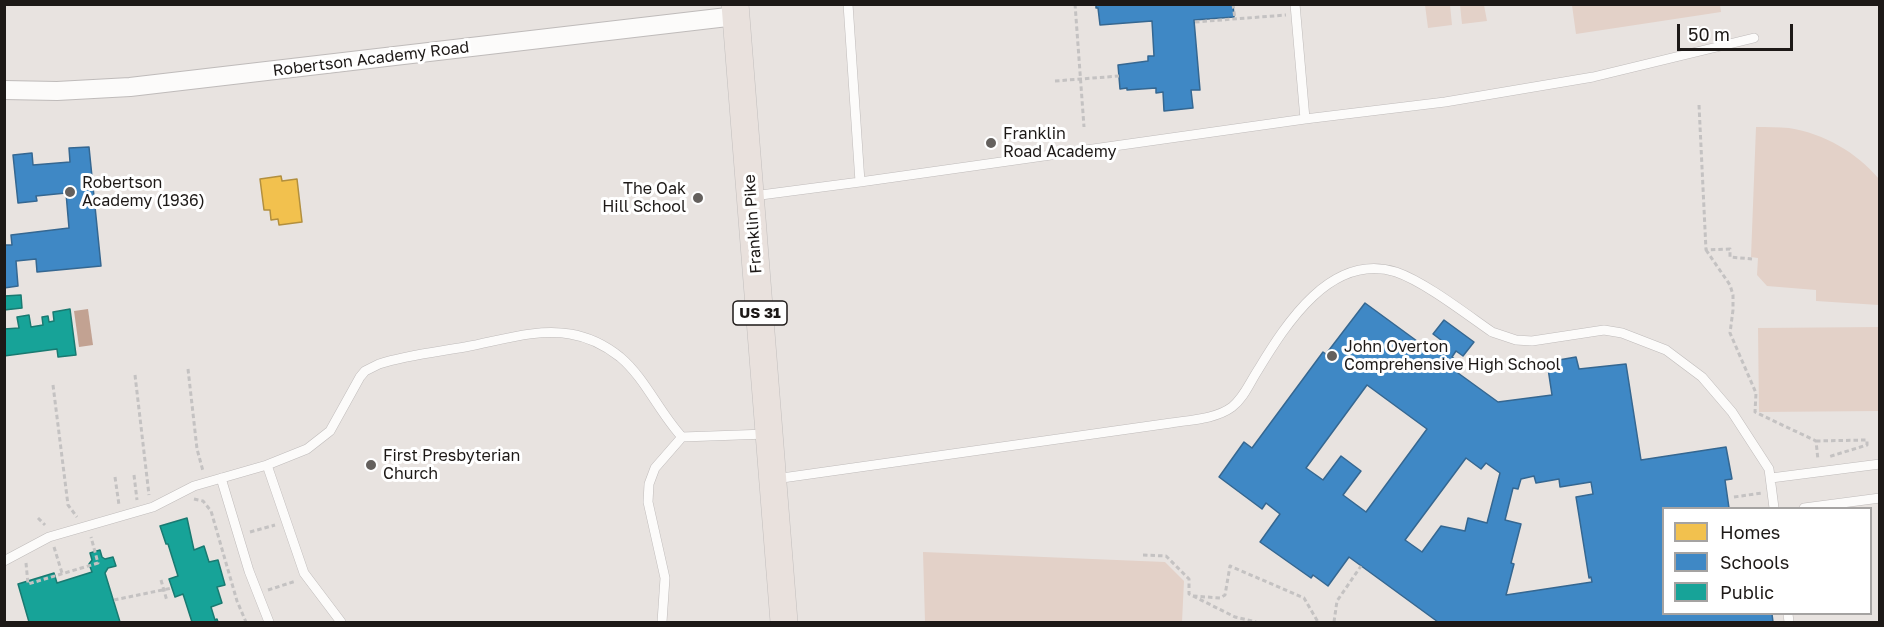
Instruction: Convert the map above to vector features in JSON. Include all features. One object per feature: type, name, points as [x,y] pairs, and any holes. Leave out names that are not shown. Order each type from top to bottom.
[{"type":"main road","name":"Franklin Pike","points":[[736,10],[784,622]]},
{"type":"street","name":"Robertson Academy Road","points":[[4,90],[57,91],[130,87],[736,10]]},
{"type":"lane","points":[[848,4],[860,182]]},
{"type":"lane","points":[[1296,9],[1305,119]]},
{"type":"lane","points":[[751,197],[1305,119],[1444,102],[1593,77],[1754,38]]},
{"type":"lane","points":[[772,479],[1159,425],[1224,412],[1240,399],[1288,323],[1313,296],[1338,278],[1360,271],[1385,270],[1406,276],[1492,332],[1509,338],[1532,341],[1604,330],[1622,333],[1666,350],[1702,377],[1732,412],[1769,469],[1774,507]]},
{"type":"lane","points":[[4,561],[57,534],[153,507],[185,489],[267,465],[307,449],[324,437],[335,423],[360,377],[370,368],[387,361],[541,333],[580,336],[607,348],[631,369],[682,437]]},
{"type":"lane","points":[[662,622],[666,587],[648,502],[649,484],[655,468],[682,437],[769,434]]},
{"type":"lane","points":[[1771,478],[1880,464]]},
{"type":"lane","points":[[267,465],[306,577],[341,622]]},
{"type":"lane","points":[[221,478],[256,592],[269,622]]},
{"type":"lane","points":[[1812,507],[1880,498]]},
{"type":"path","points":[[1075,4],[1084,127]]},
{"type":"path","points":[[1233,4],[1234,19]]},
{"type":"path","points":[[1195,22],[1234,19],[1296,9]]},
{"type":"path","points":[[1055,81],[1119,76]]},
{"type":"path","points":[[1699,105],[1706,250],[1730,285],[1733,295],[1730,333],[1756,393],[1755,412],[1816,441],[1867,440],[1867,445],[1818,460],[1816,441]]},
{"type":"path","points":[[1706,250],[1730,249],[1730,257],[1752,259]]},
{"type":"path","points":[[188,369],[197,449],[206,483]]},
{"type":"path","points":[[134,475],[136,500],[149,496],[135,375]]},
{"type":"path","points":[[53,385],[68,505],[77,517]]},
{"type":"path","points":[[115,477],[119,504]]},
{"type":"path","points":[[1734,497],[1772,492]]},
{"type":"path","points":[[191,500],[197,499],[208,505],[246,622]]},
{"type":"path","points":[[110,507],[127,502]]},
{"type":"path","points":[[68,519],[84,514]]},
{"type":"path","points":[[38,518],[43,524],[51,524]]},
{"type":"path","points":[[221,547],[250,532],[286,522]]},
{"type":"path","points":[[86,538],[101,534]]},
{"type":"path","points":[[26,561],[28,584],[98,563],[91,537]]},
{"type":"path","points":[[55,547],[62,573]]},
{"type":"path","points":[[1143,555],[1166,556],[1189,579],[1189,594],[1235,617],[1256,622]]},
{"type":"path","points":[[18,567],[32,559]]},
{"type":"path","points":[[1193,596],[1220,598],[1225,595],[1230,566],[1304,598],[1317,622]]},
{"type":"path","points":[[1334,622],[1337,601],[1361,566]]},
{"type":"path","points":[[235,593],[268,590],[306,577]]},
{"type":"path","points":[[161,580],[167,601]]},
{"type":"path","points":[[114,600],[172,588]]},
{"type":"shaded area","points":[[1425,5],[1450,5],[1452,25],[1428,28]]},
{"type":"shaded area","points":[[1460,5],[1484,5],[1487,21],[1462,24]]},
{"type":"shaded area","points":[[1572,5],[1720,5],[1721,12],[1576,34]]},
{"type":"shaded area","points":[[1756,127],[1789,128],[1827,140],[1860,160],[1879,179],[1879,305],[1816,301],[1816,290],[1767,286],[1757,275],[1758,258],[1751,257]]},
{"type":"shaded area","points":[[88,309],[93,345],[79,347],[74,311]]},
{"type":"shaded area","points":[[1879,327],[1879,411],[1759,412],[1758,328]]},
{"type":"shaded area","points":[[923,552],[1165,562],[1184,581],[1182,622],[925,622]]},
{"type":"building: Homes","points":[[281,176],[282,181],[297,179],[302,222],[279,225],[278,219],[271,220],[270,210],[264,210],[260,179]]},
{"type":"building: Schools","points":[[1096,4],[1233,4],[1234,17],[1194,20],[1200,90],[1191,90],[1193,108],[1164,111],[1163,92],[1156,93],[1156,88],[1120,89],[1118,65],[1148,61],[1148,56],[1154,56],[1152,21],[1100,25]]},
{"type":"building: Schools","points":[[89,147],[101,266],[37,272],[36,259],[16,261],[18,286],[4,288],[4,245],[12,245],[11,235],[69,228],[66,193],[36,196],[37,201],[18,203],[13,155],[32,153],[33,165],[70,162],[69,148]]},
{"type":"building: Schools","points":[[1365,303],[1432,352],[1441,340],[1433,334],[1444,320],[1474,342],[1463,356],[1456,351],[1452,357],[1464,366],[1458,373],[1498,402],[1552,395],[1547,362],[1576,357],[1579,369],[1626,364],[1641,460],[1726,447],[1732,479],[1725,480],[1729,507],[1662,507],[1662,615],[1772,615],[1773,622],[1438,622],[1349,557],[1328,586],[1313,575],[1311,578],[1260,542],[1280,514],[1266,503],[1262,509],[1219,477],[1244,442],[1252,448],[1323,352],[1326,354]],"holes":[[[1367,385],[1427,429],[1366,512],[1343,495],[1361,471],[1341,456],[1323,480],[1306,468]],[[1466,458],[1481,469],[1486,463],[1500,473],[1487,523],[1468,518],[1465,531],[1441,526],[1422,552],[1405,540]],[[1534,476],[1536,483],[1559,479],[1560,487],[1591,482],[1593,494],[1576,497],[1589,578],[1591,577],[1592,582],[1506,595],[1521,524],[1505,520],[1513,488],[1518,489],[1521,479]]]},
{"type":"building: Public","points":[[21,295],[22,308],[4,310],[4,296]]},
{"type":"building: Public","points":[[70,309],[76,355],[58,357],[57,349],[4,356],[4,329],[19,328],[17,317],[29,315],[31,327],[43,325],[42,317],[48,316],[49,322],[54,321],[53,312]]},
{"type":"building: Public","points":[[187,518],[194,550],[204,546],[209,562],[218,560],[225,585],[217,587],[222,603],[211,607],[215,620],[217,619],[218,622],[192,622],[183,594],[175,597],[169,579],[178,576],[160,526]]},
{"type":"building: Public","points":[[100,550],[105,559],[113,557],[116,566],[108,568],[105,573],[120,622],[29,622],[18,584],[54,573],[57,583],[92,572],[89,564],[92,560],[90,553]]},
{"type":"place","name":"Franklin Road Academy","points":[[991,143]]},
{"type":"place","name":"Robertson Academy (1936)","points":[[70,192]]},
{"type":"place","name":"The Oak Hill School","points":[[698,198]]},
{"type":"place","name":"John Overton Comprehensive High School","points":[[1332,356]]},
{"type":"place","name":"First Presbyterian Church","points":[[371,465]]}]
